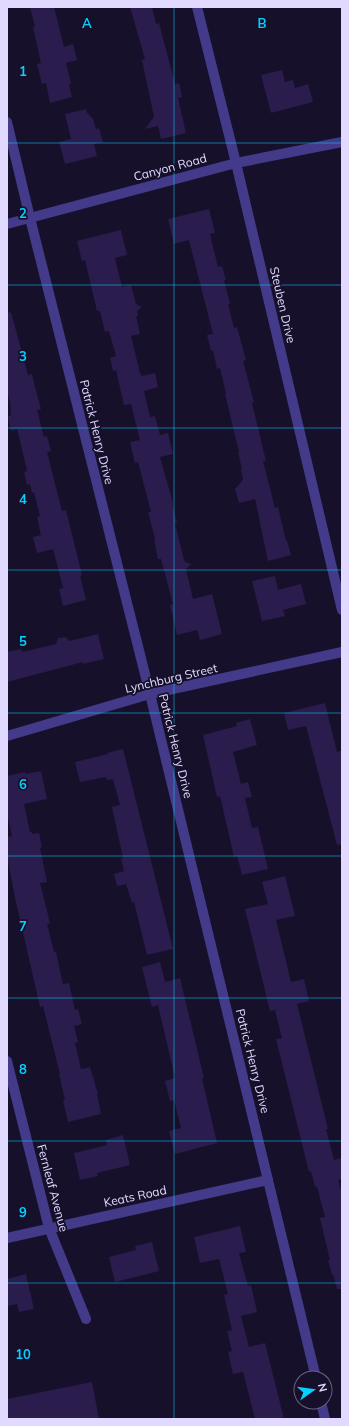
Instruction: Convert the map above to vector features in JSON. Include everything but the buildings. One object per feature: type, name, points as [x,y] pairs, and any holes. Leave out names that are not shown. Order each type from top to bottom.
[{"type":"street","name":"Steuben Drive","points":[[197,7],[236,163],[342,610]]},
{"type":"street","name":"Patrick Henry Drive","points":[[7,122],[150,694],[314,1370]]},
{"type":"street","name":"Canyon Road","points":[[7,224],[236,163],[342,142]]},
{"type":"street","name":"Lynchburg Street","points":[[7,736],[150,694],[342,652]]},
{"type":"street","name":"Fernleaf Avenue","points":[[7,1061],[49,1228],[86,1319]]},
{"type":"street","name":"Keats Road","points":[[7,1238],[268,1180]]}]
